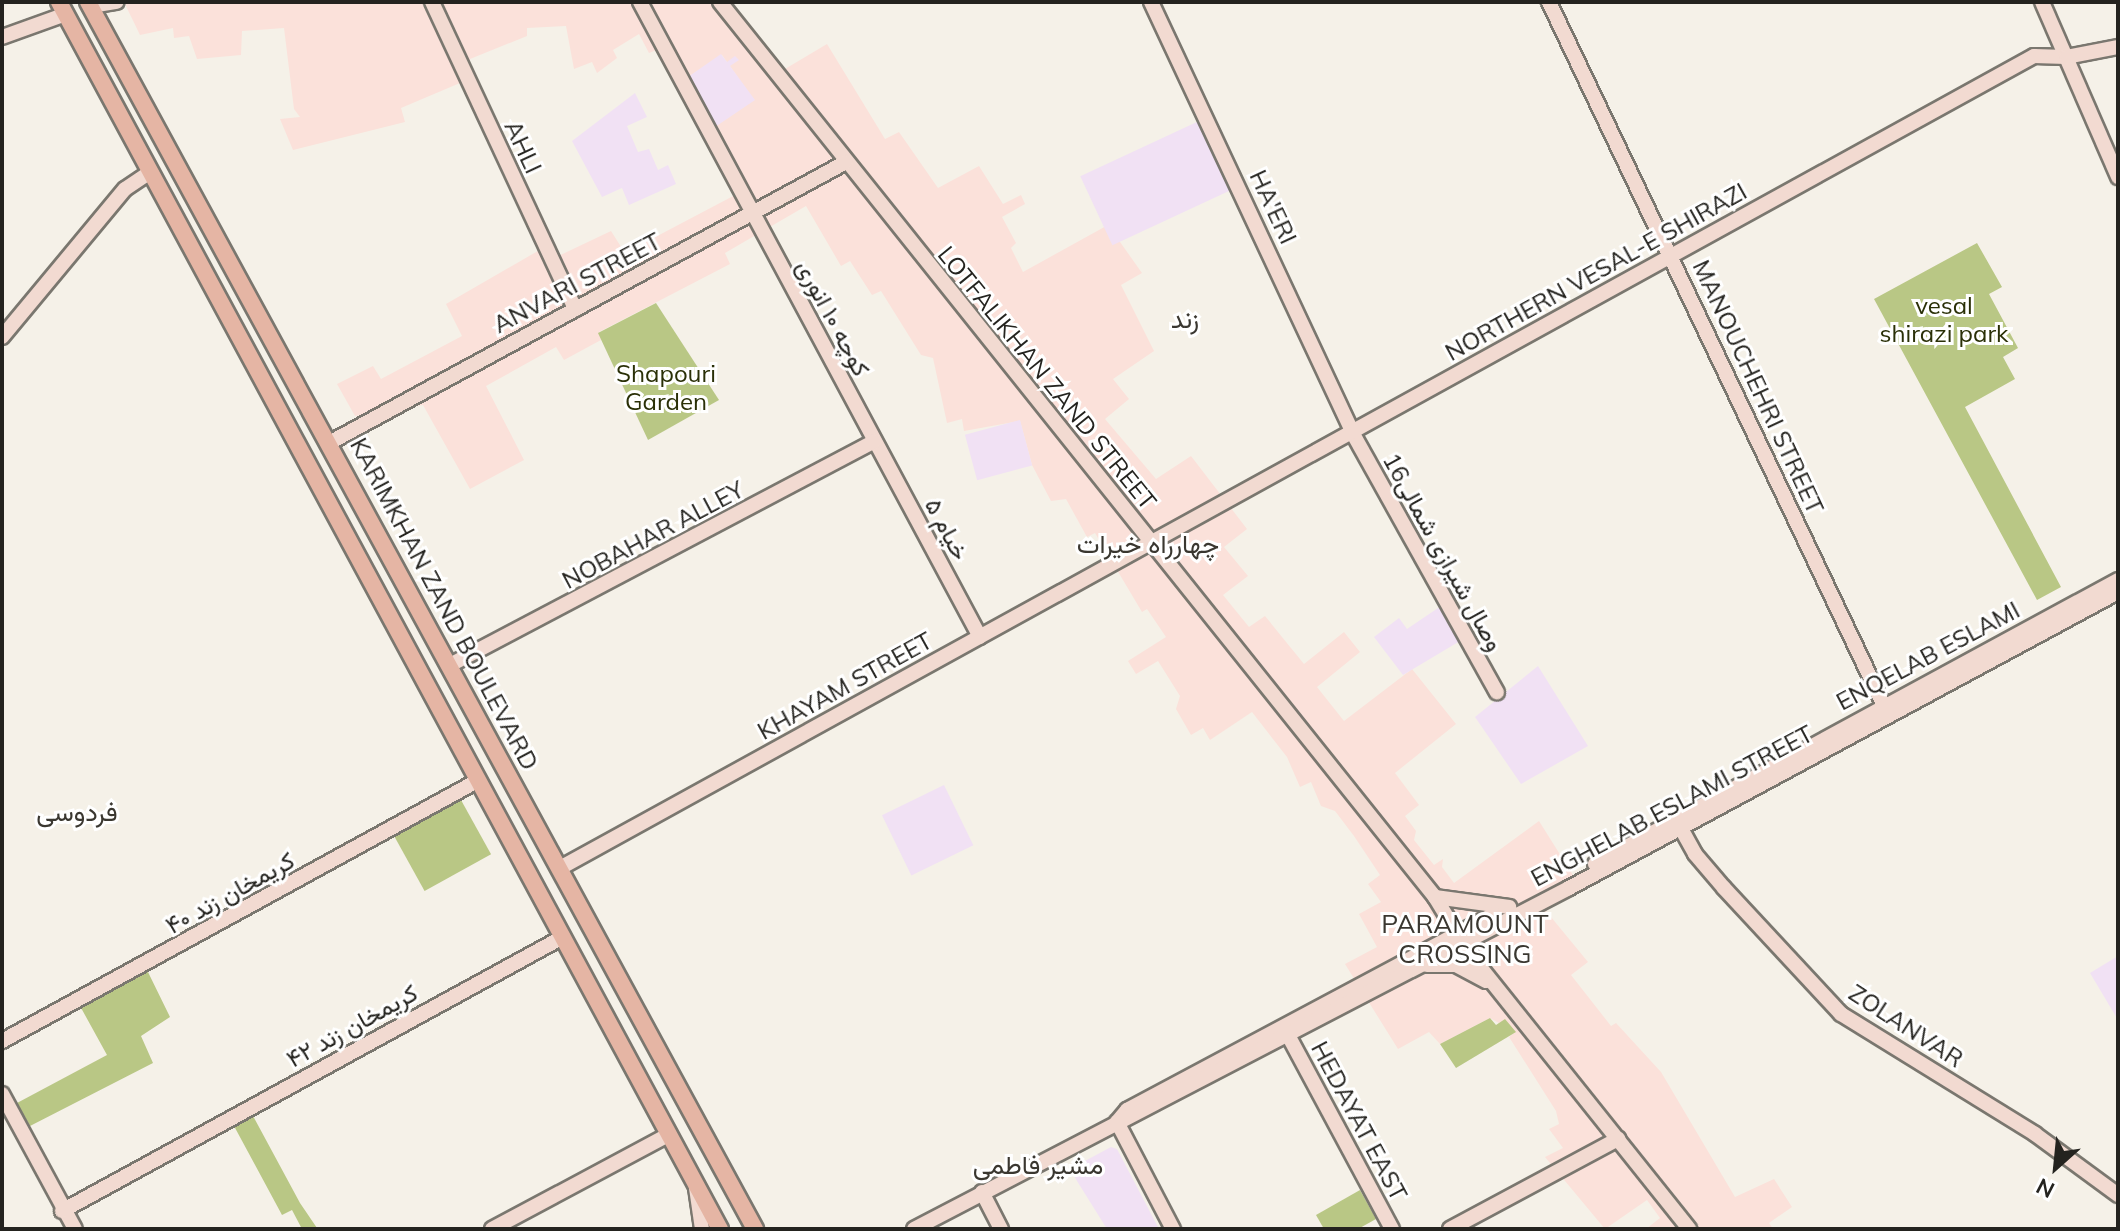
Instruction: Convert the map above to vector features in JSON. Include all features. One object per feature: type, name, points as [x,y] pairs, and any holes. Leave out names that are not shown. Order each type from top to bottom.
[{"type":"main road","name":"KARIMKHAN ZAND BOULEVARD","points":[[90,4],[755,1229]]},
{"type":"main road","points":[[62,8],[720,1229]]},
{"type":"main road","points":[[227,316],[254,304]]},
{"type":"main road","points":[[696,1184],[713,1195],[721,1191],[725,1174]]},
{"type":"street","points":[[90,4],[117,2]]},
{"type":"street","name":"AHLI","points":[[432,2],[575,309]]},
{"type":"street","name":"کوچه ۱۰ انوری","points":[[640,2],[875,441]]},
{"type":"street","name":"LOTFALIKHAN ZAND STREET","points":[[720,2],[1435,897],[1502,994],[1689,1229]]},
{"type":"street","name":"HA'ERI","points":[[1151,2],[1352,432]]},
{"type":"street","name":"MANOUCHEHRI STREET","points":[[1549,2],[1884,706]]},
{"type":"street","points":[[2042,2],[2118,177]]},
{"type":"street","points":[[2052,2],[2072,44],[2087,54]]},
{"type":"street","points":[[2,37],[62,8]]},
{"type":"street","name":"NORTHERN VESAL-E SHIRAZI","points":[[1150,542],[2034,56],[2066,57],[2118,47]]},
{"type":"street","name":"ANVARI STREET","points":[[329,443],[846,162]]},
{"type":"street","points":[[2,337],[125,189],[150,172]]},
{"type":"street","name":"وصال شیرازی شمالی16","points":[[1352,432],[1497,692]]},
{"type":"street","name":"۵ خیام","points":[[875,441],[980,637]]},
{"type":"street","name":"NOBAHAR ALLEY","points":[[450,665],[875,441]]},
{"type":"street","name":"KHAYAM STREET","points":[[560,868],[1150,542]]},
{"type":"street","name":"ENQELAB ESLAMI","points":[[1678,823],[1884,706],[2118,580]]},
{"type":"street","name":"ENGHELAB ESLAMI STREET","points":[[914,1229],[1117,1122],[1154,1095],[2118,592]]},
{"type":"street","name":"کریمخان زند ۴۰","points":[[2,1041],[477,781]]},
{"type":"street","name":"ENGHELAB ESLAMI STREET","points":[[1117,1122],[1132,1119],[1415,967],[1509,907],[1678,823]]},
{"type":"street","name":"ZOLANVAR","points":[[1678,823],[1724,888],[1841,1014],[2035,1134],[2118,1195]]},
{"type":"street","points":[[1435,897],[1509,907]]},
{"type":"street","name":"کریمخان زند ۴۲","points":[[62,1211],[561,938]]},
{"type":"street","points":[[1415,967],[1456,965],[1502,994]]},
{"type":"street","name":"HEDAYAT EAST","points":[[1288,1035],[1392,1229]]},
{"type":"street","points":[[2,1094],[62,1211],[75,1229]]},
{"type":"street","points":[[1117,1122],[1173,1229]]},
{"type":"street","points":[[492,1229],[668,1135]]},
{"type":"street","points":[[1450,1229],[1618,1139]]},
{"type":"street","points":[[696,1184],[702,1229]]},
{"type":"street","points":[[982,1192],[1001,1229]]},
{"type":"shaded area","points":[[124,2],[730,2],[785,69],[827,44],[885,139],[899,132],[938,188],[979,166],[1003,204],[1021,195],[1025,204],[1002,217],[1016,243],[1011,248],[1023,272],[1108,225],[1142,273],[1121,285],[1154,351],[1113,379],[1129,399],[1105,419],[1156,479],[1191,456],[1247,529],[1224,547],[1248,576],[1223,595],[1249,627],[1265,616],[1304,664],[1344,632],[1360,652],[1317,687],[1344,721],[1412,669],[1456,724],[1395,773],[1419,805],[1405,816],[1416,831],[1414,840],[1434,865],[1443,859],[1442,867],[1454,883],[1539,821],[1576,880],[1537,900],[1588,962],[1571,975],[1611,1026],[1616,1023],[1661,1072],[1735,1197],[1774,1179],[1792,1207],[1769,1223],[1773,1229],[1646,1229],[1660,1218],[1647,1200],[1605,1229],[1545,1157],[1563,1148],[1549,1129],[1559,1124],[1556,1111],[1509,1037],[1515,1032],[1490,1018],[1440,1044],[1429,1032],[1398,1049],[1345,964],[1377,947],[1359,914],[1381,902],[1368,884],[1380,875],[1354,836],[1335,811],[1321,806],[1311,782],[1300,787],[1287,757],[1252,712],[1210,740],[1203,728],[1191,735],[1176,709],[1180,696],[1158,661],[1136,674],[1128,661],[1166,637],[1147,609],[1142,612],[1095,533],[1087,537],[1066,499],[1051,501],[1032,465],[1020,421],[964,431],[962,419],[947,423],[933,358],[921,355],[881,291],[872,295],[850,261],[841,266],[806,206],[725,253],[730,264],[599,332],[601,340],[564,360],[556,347],[486,386],[524,460],[470,489],[423,405],[355,416],[337,384],[373,366],[381,379],[462,336],[446,304],[543,248],[550,260],[611,231],[625,253],[737,194],[710,130],[754,100],[722,55],[685,79],[659,49],[649,53],[639,34],[613,50],[617,58],[597,73],[592,62],[574,69],[566,26],[527,28],[527,36],[470,59],[460,83],[401,108],[405,122],[293,150],[280,119],[300,117],[294,109],[284,28],[242,31],[241,55],[197,59],[189,36],[174,38],[173,28],[140,35]]},
{"type":"shaded area","points":[[721,54],[727,62],[735,56],[739,60],[730,66],[755,100],[715,127],[688,77]]},
{"type":"shaded area","points":[[635,93],[647,117],[627,126],[638,152],[649,149],[658,170],[668,165],[676,184],[629,205],[622,188],[602,197],[572,141]]},
{"type":"shaded area","points":[[1199,121],[1231,190],[1112,245],[1080,176]]},
{"type":"shaded area","points":[[1020,420],[1032,465],[977,480],[965,435]]},
{"type":"shaded area","points":[[1441,606],[1460,641],[1403,675],[1374,637],[1399,618],[1407,629]]},
{"type":"shaded area","points":[[1538,666],[1588,746],[1521,784],[1475,717]]},
{"type":"shaded area","points":[[944,785],[973,845],[911,875],[882,815]]},
{"type":"shaded area","points":[[2118,956],[2118,1020],[2090,973]]},
{"type":"shaded area","points":[[1111,1147],[1117,1149],[1159,1229],[1107,1229],[1070,1169]]},
{"type":"green space","name":"vesal shirazi park","points":[[1977,243],[2002,287],[1989,294],[2018,348],[2003,357],[2015,379],[1965,407],[2061,587],[2037,600],[1874,299]]},
{"type":"green space","name":"Shapouri Garden","points":[[656,303],[719,400],[648,440],[598,333]]},
{"type":"green space","points":[[461,800],[491,854],[425,891],[395,837]]},
{"type":"green space","points":[[147,970],[170,1017],[141,1036],[153,1063],[30,1126],[17,1103],[107,1055],[80,1006]]},
{"type":"green space","points":[[1490,1018],[1496,1025],[1505,1019],[1516,1032],[1456,1068],[1440,1044]]},
{"type":"green space","points":[[253,1116],[317,1228],[302,1229],[292,1210],[282,1215],[234,1126]]},
{"type":"green space","points":[[1360,1190],[1376,1219],[1358,1229],[1324,1229],[1316,1215]]},
{"type":"district","name":"زند","points":[[1185,319]]},
{"type":"district","name":"چهارراه خیرات","points":[[1148,544]]},
{"type":"district","name":"فردوسی","points":[[77,812]]},
{"type":"district","name":"PARAMOUNT CROSSING","points":[[1465,939]]},
{"type":"district","name":"مشیر فاطمی","points":[[1038,1165]]}]
